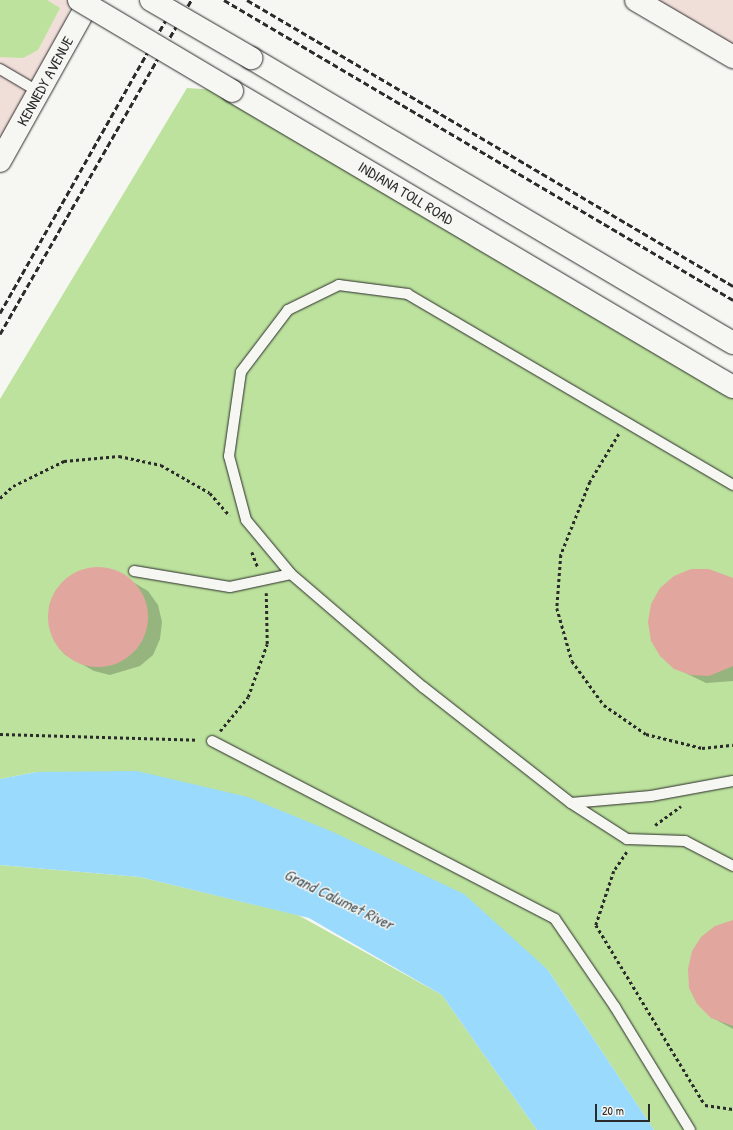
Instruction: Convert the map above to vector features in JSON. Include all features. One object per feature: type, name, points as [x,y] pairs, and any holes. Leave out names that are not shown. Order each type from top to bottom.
[{"type":"main road","name":"INDIANA TOLL ROAD","points":[[79,0],[733,386]]},
{"type":"main road","name":"KENNEDY AVENUE","points":[[0,161],[90,0]]},
{"type":"main road","points":[[151,0],[733,343]]},
{"type":"main road","points":[[636,0],[733,57]]},
{"type":"lane","points":[[0,69],[39,92]]},
{"type":"lane","points":[[733,485],[408,294],[339,285],[288,310],[241,372],[229,456],[246,520],[291,574],[423,687],[571,803],[627,839],[685,841],[733,866]]},
{"type":"lane","points":[[134,571],[230,587],[291,574]]},
{"type":"lane","points":[[212,741],[555,919],[615,1007],[690,1130]]},
{"type":"lane","points":[[571,803],[651,796],[733,781]]},
{"type":"path","points":[[627,422],[590,482],[561,555],[557,608],[572,661],[604,704],[646,734],[702,748],[733,745]]},
{"type":"path","points":[[0,498],[12,486],[64,462],[119,456],[161,465],[210,493],[233,520]]},
{"type":"path","points":[[0,734],[212,741],[248,698],[267,644],[263,580],[249,543]]},
{"type":"path","points":[[684,804],[637,839],[614,871],[596,925],[705,1105],[733,1109]]},
{"type":"shaded area","points":[[0,0],[67,0],[72,3],[39,92],[0,161]]},
{"type":"shaded area","points":[[636,0],[733,0],[733,57]]},
{"type":"green space","points":[[0,0],[47,0],[60,8],[38,50],[23,58],[0,57]]},
{"type":"green space","points":[[187,88],[232,91],[733,387],[733,1130],[654,1130],[548,970],[37,772],[0,779],[0,399]]},
{"type":"green space","points":[[0,865],[140,877],[298,915],[442,995],[537,1130],[0,1130]]},
{"type":"water","name":"Grand Calumet River","points":[[137,771],[248,797],[333,832],[464,894],[548,970],[654,1130],[537,1130],[442,995],[309,918],[140,877],[0,865],[0,779],[37,772]]},
{"type":"building","points":[[98,567],[117,571],[134,581],[144,598],[148,617],[144,636],[134,653],[117,663],[98,667],[79,663],[62,653],[52,636],[48,617],[52,598],[62,581],[79,571]]},
{"type":"building","points":[[691,569],[709,569],[733,578],[733,666],[709,676],[691,675],[674,669],[660,656],[651,641],[648,622],[651,604],[660,588],[674,576]]},
{"type":"building","points":[[733,920],[733,1026],[711,1018],[697,1004],[689,988],[688,969],[692,951],[701,937],[715,926]]},
{"type":"railway","points":[[0,313],[177,0]]},
{"type":"railway","points":[[0,334],[191,0]]},
{"type":"railway","points":[[224,0],[733,300]]},
{"type":"railway","points":[[247,0],[733,286]]}]
